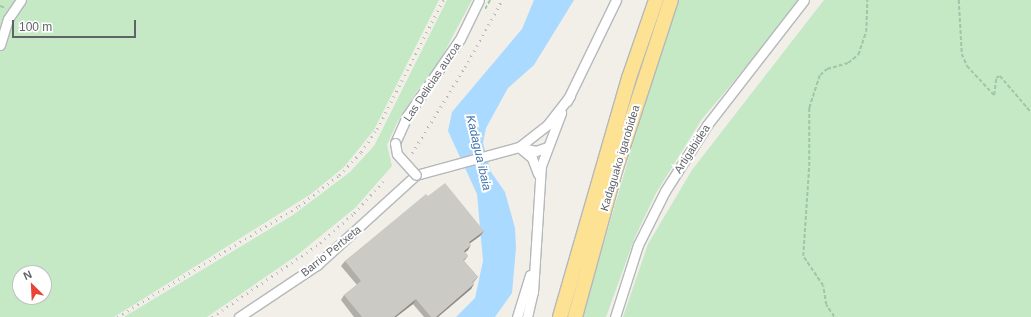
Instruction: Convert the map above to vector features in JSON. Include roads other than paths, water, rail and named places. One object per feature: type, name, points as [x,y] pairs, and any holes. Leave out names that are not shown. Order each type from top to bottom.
[{"type":"highway","name":"Kadaguako igarobidea","points":[[560,317],[629,78],[656,0]]},
{"type":"highway","name":"Kadaguako igarobidea","points":[[575,317],[615,171],[671,0]]},
{"type":"street","points":[[0,45],[8,19],[21,0]]},
{"type":"street","name":"Las Delicias auzoa","points":[[416,175],[397,154],[396,143],[407,116],[460,39],[479,0]]},
{"type":"street","points":[[527,317],[533,292],[540,179],[547,147],[616,0]]},
{"type":"street","name":"Artigabidea","points":[[615,317],[638,245],[665,191],[707,125],[804,0]]},
{"type":"street","points":[[416,175],[520,147],[528,142],[548,124],[570,96]]},
{"type":"street","points":[[528,142],[538,142],[547,147]]},
{"type":"street","points":[[520,147],[536,151],[547,147]]},
{"type":"street","points":[[520,147],[532,158],[540,179]]},
{"type":"street","name":"Barrio Pertxeta","points":[[239,317],[317,264],[416,175]]},
{"type":"street","points":[[516,317],[534,264]]},
{"type":"water","name":"Kadagua ibaia","points":[[534,0],[574,0],[534,65],[508,88],[486,128],[483,143],[491,172],[505,192],[515,228],[516,248],[512,293],[495,317],[456,317],[475,298],[483,261],[477,194],[448,131],[452,112],[522,29]]},
{"type":"railway","points":[[117,317],[299,206],[339,175],[361,152],[377,129],[443,0]]},
{"type":"railway","points":[[412,153],[465,67],[502,0]]},
{"type":"railway","points":[[212,317],[320,243],[354,213],[384,180]]}]
